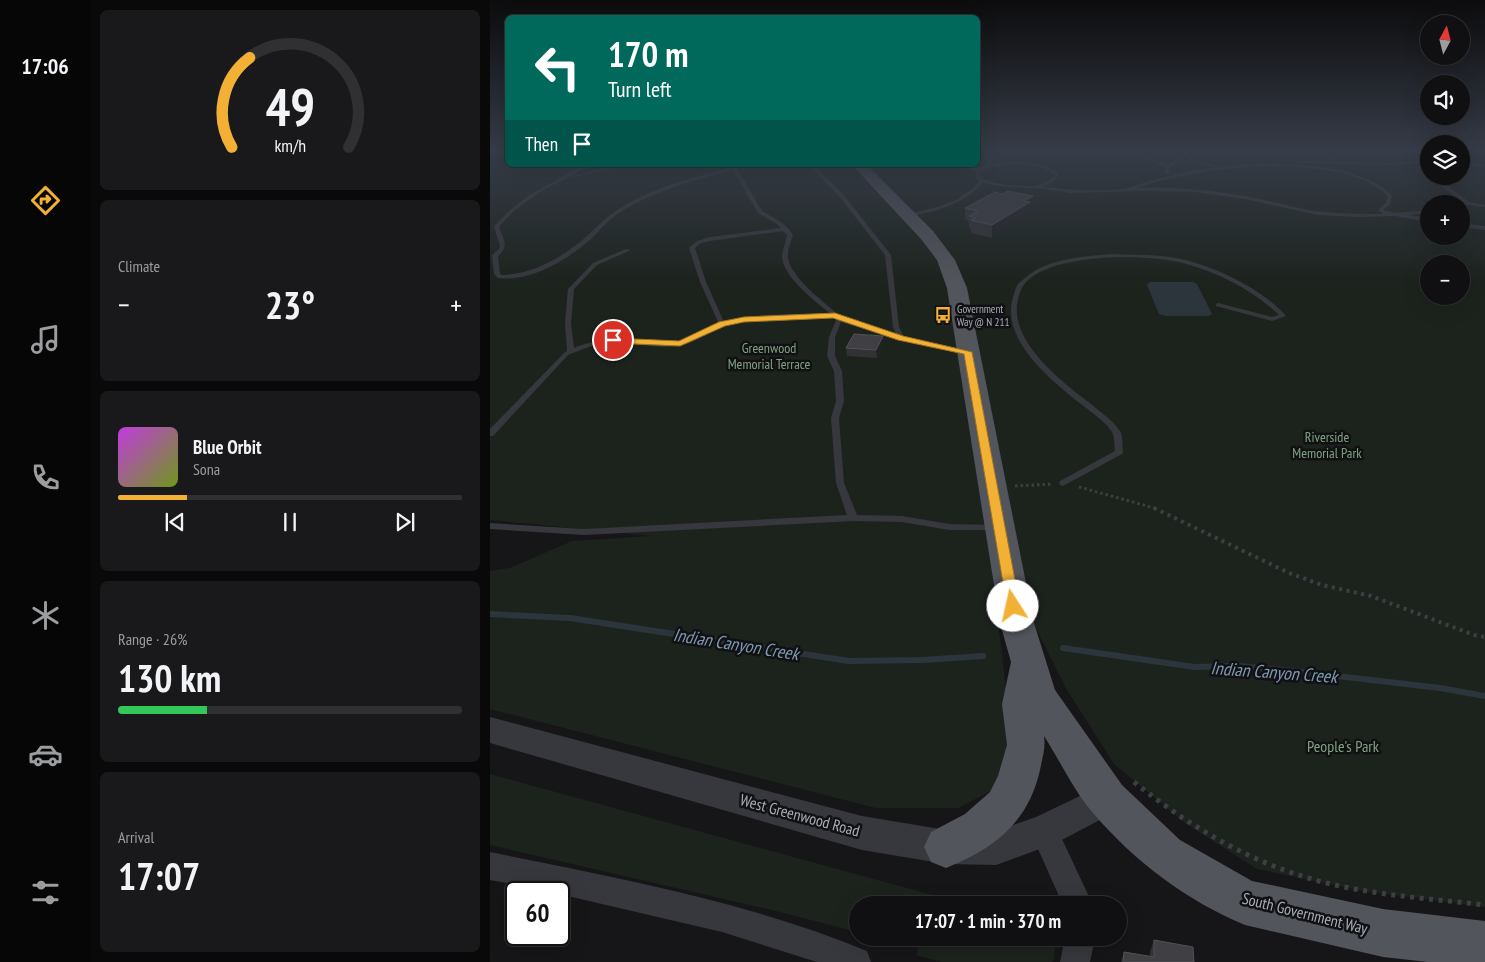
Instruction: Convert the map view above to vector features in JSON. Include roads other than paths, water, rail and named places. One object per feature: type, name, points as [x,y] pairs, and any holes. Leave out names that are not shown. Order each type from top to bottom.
[{"type":"main road","name":"South Government Way","points":[[888,195],[946,260],[957,288],[1017,623],[1038,695],[1117,787],[1165,855],[1245,902],[1383,933],[1485,945]]},
{"type":"main road","points":[[946,848],[980,828],[1006,806],[1018,778],[1026,745],[1021,704],[1027,658]]},
{"type":"street","name":"West Greenwood Road","points":[[490,730],[862,832],[946,848],[996,848],[1044,831],[1117,787]]},
{"type":"street","points":[[1044,831],[1074,896]]},
{"type":"street","points":[[490,866],[676,906],[808,942],[856,962]]},
{"type":"street","points":[[1075,962],[1078,946]]},
{"type":"lane","points":[[533,195],[496,227],[503,246],[502,250],[493,253],[496,274],[500,277],[517,276],[533,272],[586,240],[605,221],[631,204],[653,195]]},
{"type":"lane","points":[[750,195],[760,212],[786,229],[790,235],[784,257],[788,267],[805,288],[837,317]]},
{"type":"lane","points":[[841,195],[888,255],[896,327],[901,338]]},
{"type":"lane","points":[[908,215],[941,209],[968,195]]},
{"type":"lane","points":[[1223,195],[1318,213],[1420,211]]},
{"type":"lane","points":[[1389,195],[1388,204],[1380,210],[1386,213],[1420,219]]},
{"type":"lane","points":[[1470,203],[1485,206]]},
{"type":"lane","points":[[1470,226],[1485,228]]},
{"type":"lane","points":[[722,324],[703,282],[692,248],[699,242],[710,239],[786,229]]},
{"type":"lane","points":[[571,351],[568,323],[571,289],[595,264],[628,250]]},
{"type":"lane","points":[[1063,483],[1119,452],[1118,434],[1038,362],[1026,346],[1015,324],[1014,303],[1018,288],[1036,271],[1069,260],[1091,257],[1159,258],[1203,268],[1233,282],[1266,300],[1283,316],[1272,319],[1218,305]]},
{"type":"lane","points":[[837,317],[832,337],[831,356],[838,371],[839,379],[840,401],[835,418],[840,483],[853,518]]},
{"type":"lane","points":[[490,434],[551,368],[571,351],[594,342],[613,340],[680,344],[722,324],[744,319],[837,317],[901,338],[968,352]]},
{"type":"lane","points":[[490,526],[584,532],[853,518],[902,519],[949,527],[999,528]]},
{"type":"waterway","name":"Indian Canyon Creek","points":[[490,614],[570,618],[849,661],[923,660],[983,656]]},
{"type":"waterway","name":"Indian Canyon Creek","points":[[1063,648],[1195,667],[1238,666],[1294,671],[1440,688],[1485,696]]},
{"type":"place","name":"Government Way @ N 211","points":[[943,315]]},
{"type":"park label","name":"Greenwood Memorial Terrace","points":[[769,356]]},
{"type":"park label","name":"Riverside Memorial Park","points":[[1327,446]]},
{"type":"park label","name":"People's Park","points":[[1343,746]]}]
